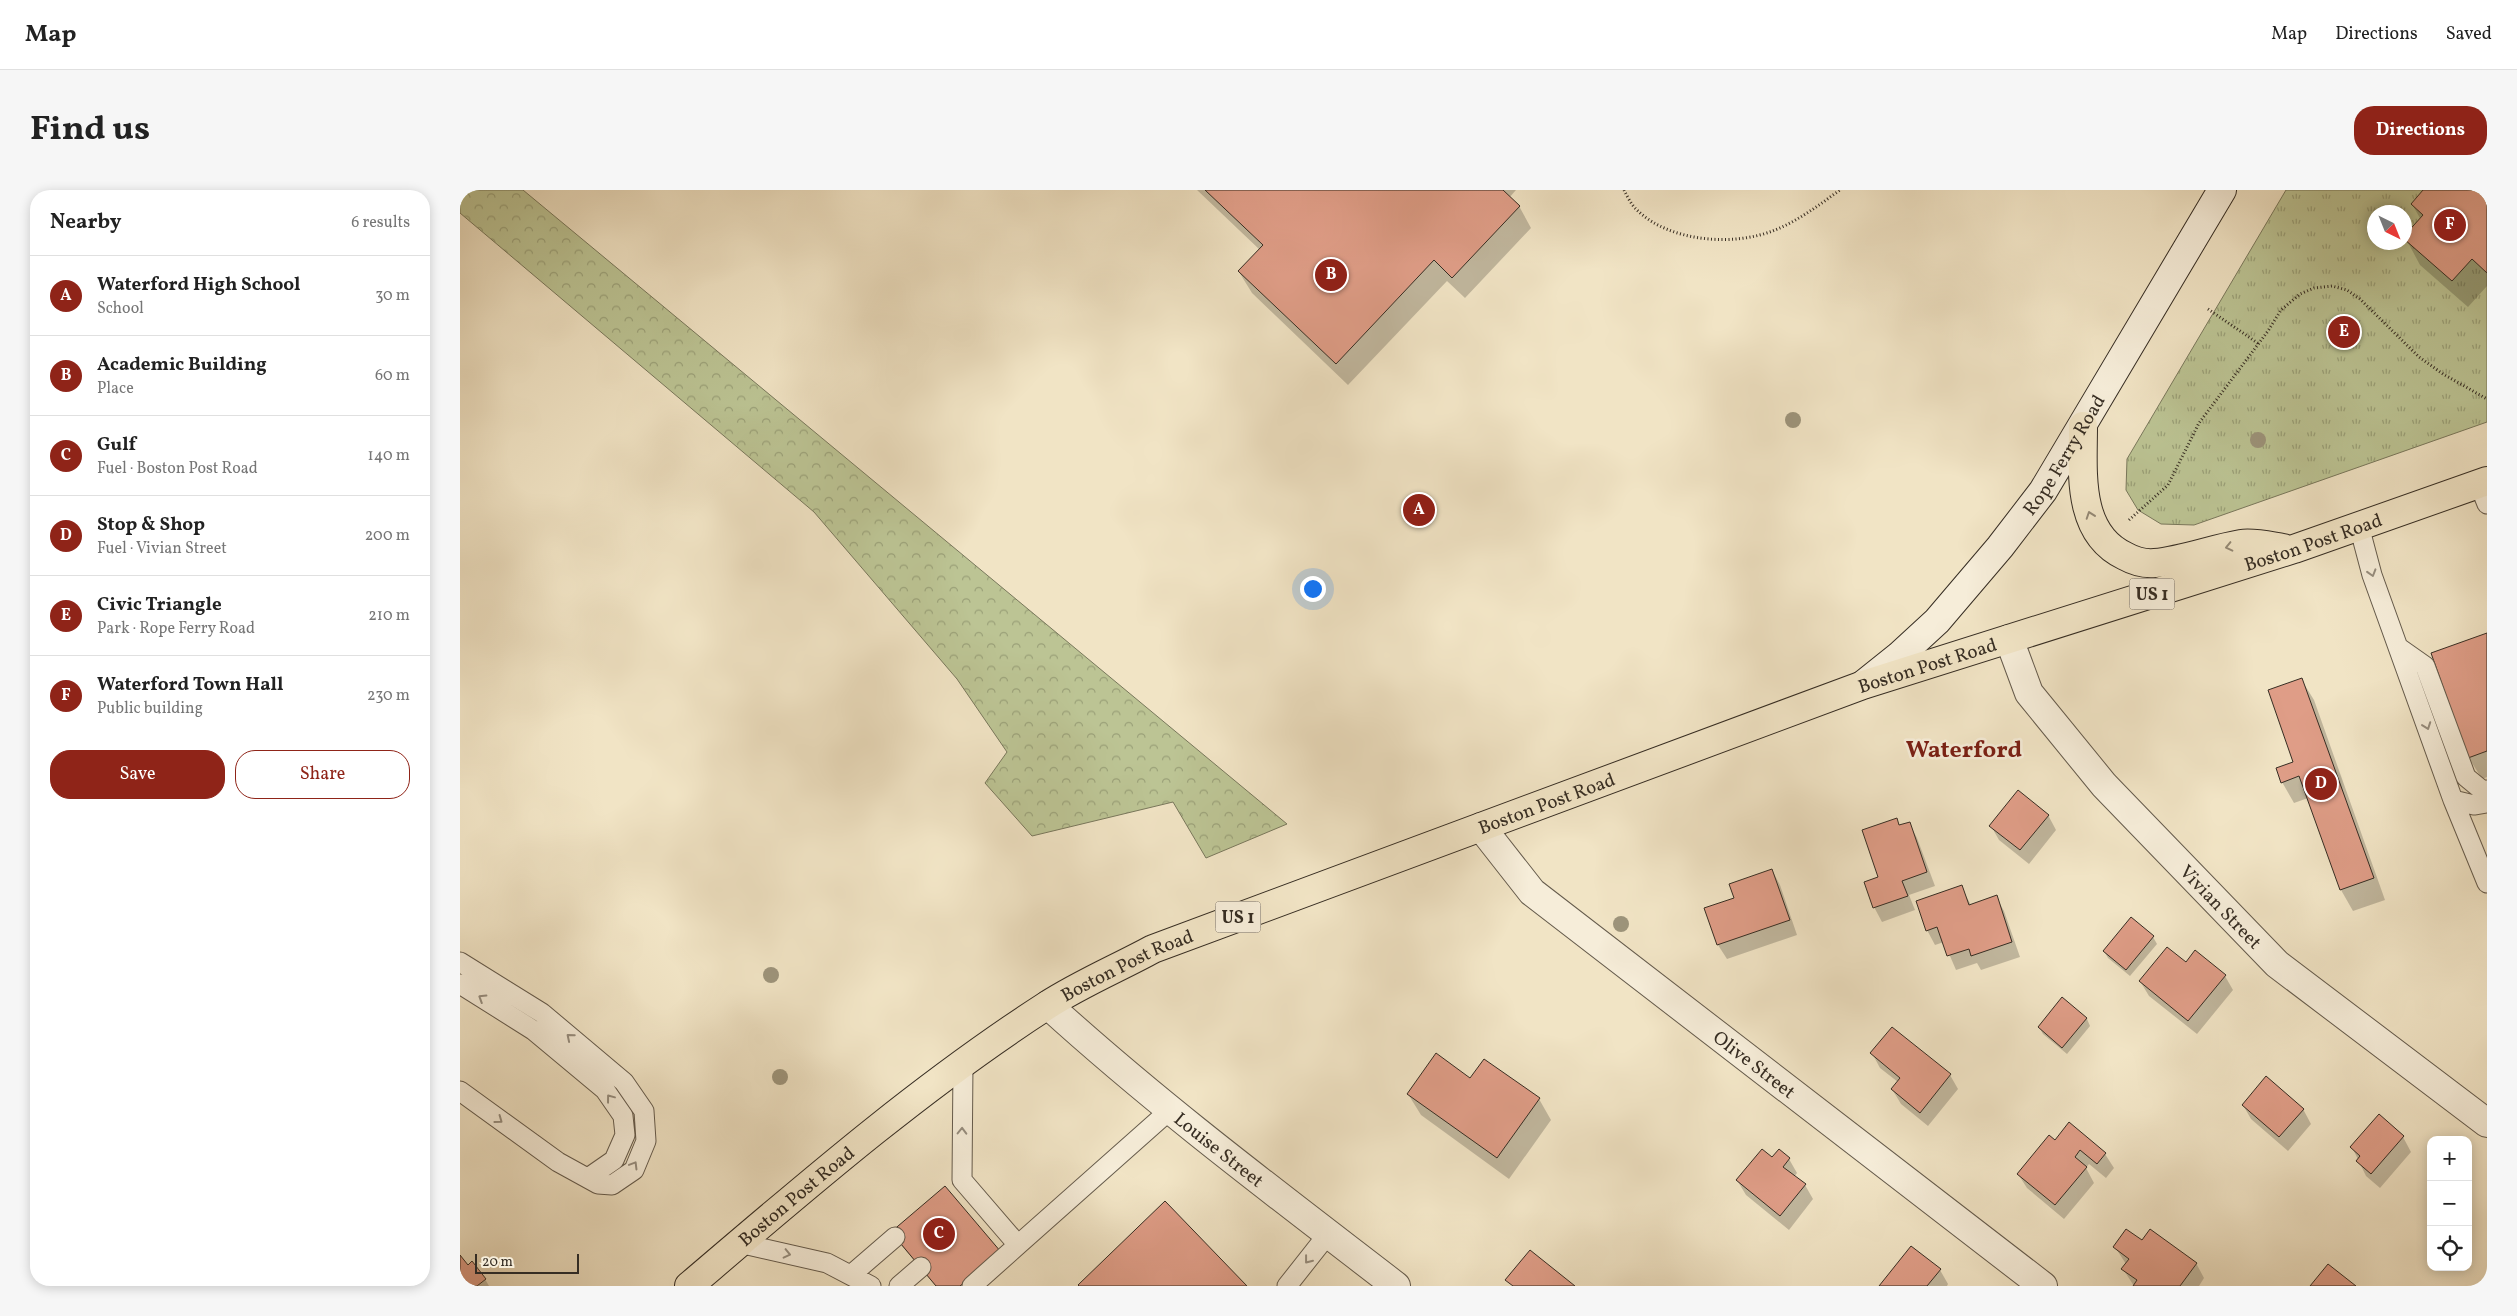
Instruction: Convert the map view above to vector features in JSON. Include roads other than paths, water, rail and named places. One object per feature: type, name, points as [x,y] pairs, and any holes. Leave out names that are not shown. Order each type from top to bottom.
[{"type":"main road","points":[[2083,426],[2083,492],[2091,520],[2103,540],[2117,553],[2135,561],[2152,564],[2243,544],[2294,549]]},
{"type":"main road","name":"Boston Post Road","points":[[689,1286],[838,1160],[963,1064],[1048,1005],[1153,949],[1862,685],[2294,549],[2359,526],[2484,489]]},
{"type":"street","name":"Rope Ferry Road","points":[[1862,685],[1924,633],[1967,587],[2043,491],[2222,190]]},
{"type":"street","name":"Vivian Street","points":[[2009,639],[2029,693],[2104,785],[2277,964],[2487,1123]]},
{"type":"street","name":"Olive Street","points":[[1481,826],[1532,892],[2043,1286]]},
{"type":"street","name":"Louise Street","points":[[1048,1005],[1116,1066],[1170,1110],[1396,1286]]},
{"type":"lane","points":[[2359,526],[2372,575],[2453,800],[2487,883]]},
{"type":"lane","points":[[2398,647],[2425,666],[2466,778],[2483,791],[2487,790]]},
{"type":"lane","points":[[2453,800],[2474,805],[2487,803]]},
{"type":"lane","points":[[460,962],[542,1013],[624,1082],[644,1111],[646,1141],[634,1170],[612,1185],[598,1184],[558,1162],[460,1091]]},
{"type":"lane","points":[[460,984],[533,1030],[605,1090],[623,1116],[625,1135],[614,1160],[588,1178]]},
{"type":"lane","points":[[963,1064],[955,1185],[982,1217],[1018,1245]]},
{"type":"lane","points":[[972,1286],[1170,1110]]},
{"type":"lane","points":[[1287,1286],[1328,1234]]},
{"type":"lane","points":[[851,1275],[895,1237]]},
{"type":"lane","points":[[739,1243],[828,1263],[871,1286]]},
{"type":"lane","points":[[899,1286],[921,1267]]},
{"type":"place","name":"Waterford Town Hall","points":[[2450,225]]},
{"type":"place","name":"Academic Building","points":[[1331,275]]},
{"type":"place","name":"Civic Triangle","points":[[2344,332]]},
{"type":"place","name":"Waterford High School","points":[[1419,510]]},
{"type":"place","name":"Stop & Shop","points":[[2321,784]]},
{"type":"place","name":"Gulf","points":[[939,1234]]},
{"type":"district","name":"Waterford","points":[[1964,749]]}]
